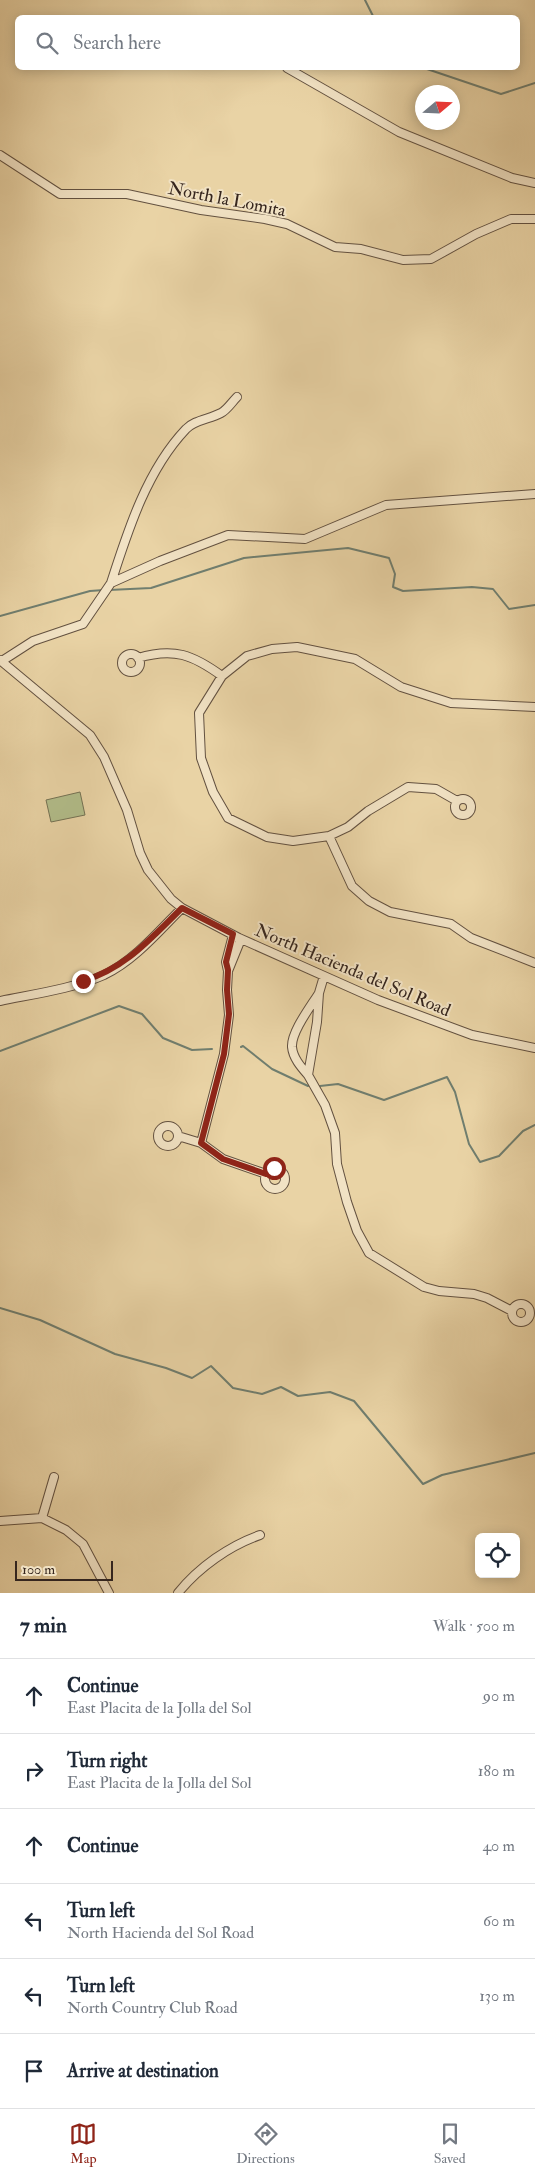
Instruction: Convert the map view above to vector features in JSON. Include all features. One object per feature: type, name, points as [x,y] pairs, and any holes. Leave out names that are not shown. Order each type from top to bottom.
[{"type":"street","points":[[290,70],[399,132],[512,178],[535,183]]},
{"type":"street","name":"North la Lomita","points":[[0,155],[60,194],[127,194],[201,210],[287,224],[335,246],[360,249],[402,260],[431,259],[476,234],[511,219],[535,219]]},
{"type":"street","points":[[1,660],[33,641],[83,624],[111,583],[126,536],[138,508],[169,450],[188,426],[223,413],[237,397]]},
{"type":"street","points":[[111,583],[160,561],[228,535],[305,539],[386,505],[535,494]]},
{"type":"street","points":[[457,801],[436,789],[408,787],[368,811],[348,826],[329,836],[300,840],[278,840],[267,837],[228,818],[213,792],[200,758],[199,714],[222,676],[246,656],[272,649],[297,646],[355,659],[401,687],[451,703],[535,706]]},
{"type":"street","points":[[138,658],[152,654],[178,653],[203,662],[222,676]]},
{"type":"street","name":"North Hacienda del Sol Road","points":[[1,660],[90,735],[104,757],[127,810],[140,853],[148,870],[171,899],[182,908],[241,939],[395,1007],[472,1035],[535,1048]]},
{"type":"street","points":[[329,836],[352,886],[368,901],[390,912],[451,924],[476,940],[535,963]]},
{"type":"street","points":[[0,1001],[64,987],[104,975],[134,955],[182,908]]},
{"type":"street","points":[[201,1143],[224,1054],[229,1014],[228,970],[226,962],[233,934]]},
{"type":"street","points":[[228,970],[241,939]]},
{"type":"street","points":[[308,1075],[317,1022],[319,993],[324,976]]},
{"type":"street","points":[[319,993],[299,1024],[292,1046],[297,1061],[308,1075],[325,1105],[336,1133],[337,1164],[347,1202],[357,1231],[369,1253],[424,1287],[439,1291],[474,1294],[487,1298],[512,1311]]},
{"type":"street","points":[[178,1136],[201,1143],[223,1159],[266,1174]]},
{"type":"street","points":[[42,1518],[54,1477]]},
{"type":"street","points":[[0,1521],[42,1518],[66,1530],[82,1544],[109,1593]]},
{"type":"street","points":[[178,1593],[213,1560],[242,1542],[260,1535]]},
{"type":"green space","points":[[80,792],[85,815],[51,822],[46,800]]},
{"type":"waterway","points":[[365,0],[372,15]]},
{"type":"waterway","points":[[430,70],[501,94],[535,83]]},
{"type":"waterway","points":[[109,590],[151,588],[244,558],[348,548],[389,558],[395,574],[393,587],[403,591],[472,587],[493,589],[509,609],[535,605]]},
{"type":"waterway","points":[[0,616],[90,591],[104,590]]},
{"type":"waterway","points":[[0,1051],[119,1006],[142,1014],[163,1038],[192,1050],[212,1049]]},
{"type":"waterway","points":[[241,1047],[243,1046],[272,1069],[308,1086]]},
{"type":"waterway","points":[[320,1086],[338,1084],[384,1100],[447,1077],[455,1092],[469,1144],[480,1162],[499,1156],[523,1131],[535,1125]]},
{"type":"waterway","points":[[0,1308],[40,1320],[115,1354],[166,1368],[192,1378],[211,1366],[233,1388],[262,1394],[281,1387],[298,1396],[330,1392],[354,1401],[423,1484],[442,1475],[535,1453]]},
{"type":"route","points":[[83,981],[104,975],[134,955],[182,908],[208,923],[233,934],[226,962],[228,970],[229,1014],[224,1054],[201,1143],[223,1159],[266,1174],[274,1168]]}]
